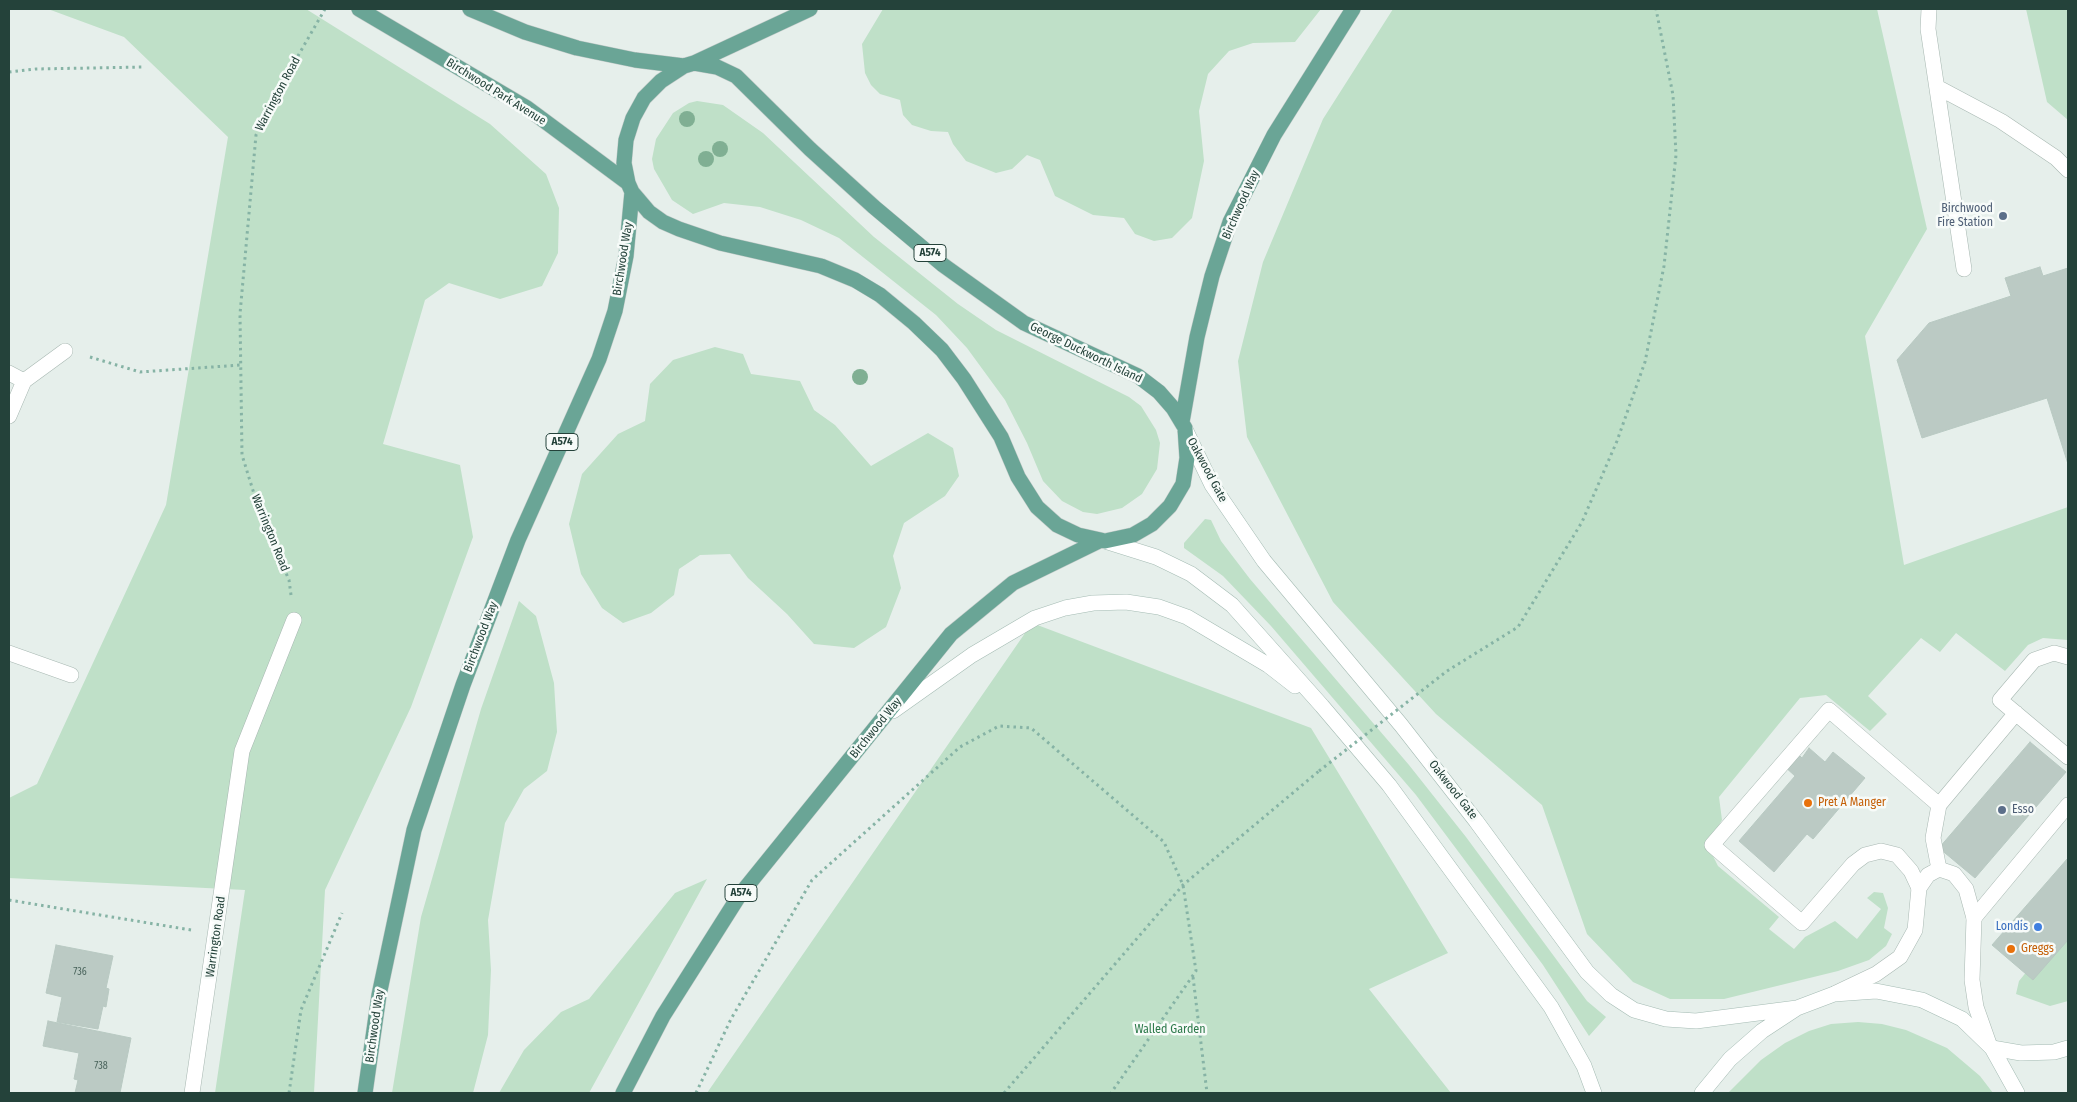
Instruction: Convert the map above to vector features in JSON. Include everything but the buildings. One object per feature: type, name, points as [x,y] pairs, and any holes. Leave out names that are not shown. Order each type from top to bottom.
[{"type":"main road","name":"Birchwood Park Avenue","points":[[359,9],[527,108],[630,187]]},
{"type":"main road","name":"A574","points":[[470,9],[525,32],[577,48],[635,60],[689,64]]},
{"type":"main road","name":"A574","points":[[630,187],[624,164],[626,140],[633,118],[644,98],[661,81],[689,64],[810,9]]},
{"type":"main road","name":"Birchwood Way","points":[[1184,425],[1197,337],[1212,276],[1230,222],[1274,135],[1352,9]]},
{"type":"main road","name":"George Duckworth Island","points":[[689,64],[717,67],[736,76],[810,149],[943,265],[1024,322],[1138,376],[1159,392],[1184,425]]},
{"type":"main road","points":[[630,187],[648,212],[663,222],[679,229],[720,243],[821,266],[856,280],[880,295],[914,323],[942,350],[964,379],[988,415],[1001,438],[1018,477],[1037,507],[1056,525],[1078,535],[1102,541]]},
{"type":"main road","name":"Birchwood Way","points":[[365,1093],[379,995],[414,830],[463,685],[518,540],[599,359],[615,311],[624,265],[630,187]]},
{"type":"main road","name":"A574","points":[[1102,541],[1132,535],[1152,524],[1170,506],[1183,484],[1187,458],[1184,425]]},
{"type":"main road","name":"Birchwood Way","points":[[623,1093],[663,1016],[739,896],[889,714],[951,634],[979,609],[1013,583],[1102,541]]},
{"type":"street","points":[[1929,9],[1928,29],[1964,269]]},
{"type":"street","points":[[1937,87],[2001,121],[2056,158],[2068,170]]},
{"type":"street","points":[[9,416],[24,381],[65,351]]},
{"type":"street","points":[[9,373],[24,381]]},
{"type":"street","name":"Oakwood Gate","points":[[1184,425],[1212,485],[1264,561],[1401,726],[1482,828],[1587,972],[1611,995],[1634,1010],[1666,1018],[1696,1021],[1797,1008]]},
{"type":"street","points":[[1102,541],[1156,557],[1191,574],[1232,605],[1389,785],[1551,1007],[1584,1066],[1594,1093]]},
{"type":"street","points":[[889,714],[972,655],[1035,618],[1084,605],[1126,602],[1159,607],[1187,617],[1268,665],[1322,706]]},
{"type":"street","name":"Warrington Road","points":[[192,1093],[217,935],[242,751],[294,620]]},
{"type":"street","points":[[9,653],[71,675]]},
{"type":"street","points":[[2068,657],[2054,653],[2034,660],[2000,700],[2068,756]]},
{"type":"street","points":[[1702,1093],[1730,1059],[1762,1031],[1797,1008],[1834,994],[1876,974],[1900,957],[1915,930],[1919,888],[1912,871],[1897,855],[1881,851],[1865,855],[1853,864],[1802,923],[1712,845],[1828,710],[1940,805]]},
{"type":"street","points":[[1939,869],[1933,838],[1940,805],[2016,713]]},
{"type":"street","points":[[1974,918],[2068,805]]},
{"type":"street","points":[[1919,888],[1928,875],[1939,869],[1954,874],[1966,889],[1974,918],[1972,980],[1976,1007],[1991,1046],[2018,1093]]},
{"type":"street","points":[[1834,994],[1876,991],[1922,1000],[1962,1019],[1991,1046],[2021,1053],[2054,1052],[2068,1048]]},
{"type":"path","name":"Warrington Road","points":[[294,620],[289,580],[260,513],[242,454],[240,314],[256,135],[280,87],[325,9]]},
{"type":"path","points":[[1004,1093],[1183,885],[1319,771],[1447,671],[1518,627],[1582,522],[1617,442],[1645,362],[1664,266],[1676,155],[1674,95],[1656,9]]},
{"type":"path","points":[[9,72],[36,69],[144,67]]},
{"type":"path","points":[[65,351],[112,362],[140,372],[241,365]]},
{"type":"path","points":[[696,1093],[731,1019],[812,880],[960,747],[999,726],[1031,728],[1164,842],[1183,885],[1196,971],[1111,1093]]},
{"type":"path","points":[[9,900],[217,935]]},
{"type":"path","points":[[290,1093],[301,1010],[342,913]]},
{"type":"path","points":[[1193,976],[1207,1093]]},
{"type":"green space","points":[[48,9],[306,9],[490,124],[546,174],[559,208],[558,253],[542,286],[500,299],[449,283],[425,300],[383,444],[460,465],[473,537],[411,707],[325,890],[314,1093],[215,1093],[245,890],[9,878],[9,798],[37,784],[166,505],[228,137],[124,37]]},
{"type":"green space","points":[[883,9],[1321,9],[1295,42],[1253,43],[1229,51],[1208,74],[1199,111],[1204,161],[1192,218],[1172,238],[1154,241],[1135,234],[1124,218],[1093,215],[1055,196],[1040,160],[1027,155],[1012,169],[996,173],[966,161],[953,144],[948,132],[931,131],[912,125],[903,115],[900,100],[880,94],[871,85],[865,73],[862,44]]},
{"type":"green space","points":[[1393,9],[1877,9],[1927,229],[1865,336],[1904,565],[2068,507],[2068,640],[2043,638],[2028,645],[2005,671],[1956,633],[1940,652],[1921,638],[1868,696],[1887,714],[1870,731],[1826,695],[1800,698],[1719,797],[1722,820],[1712,837],[1712,854],[1718,866],[1779,917],[1769,929],[1794,949],[1805,937],[1835,921],[1857,939],[1881,909],[1867,898],[1874,892],[1883,893],[1888,908],[1884,928],[1892,934],[1886,946],[1869,960],[1838,971],[1724,999],[1670,999],[1633,982],[1587,934],[1542,805],[1436,714],[1333,602],[1247,437],[1238,361],[1263,262],[1323,119]]},
{"type":"green space","points":[[2026,9],[2068,9],[2068,120],[2047,102]]},
{"type":"green space","points":[[697,101],[723,105],[763,133],[874,237],[958,304],[996,330],[1129,397],[1141,406],[1156,430],[1160,443],[1157,469],[1142,494],[1122,508],[1097,514],[1083,512],[1062,501],[1043,481],[1027,443],[1005,400],[967,348],[936,315],[839,238],[801,220],[760,207],[724,203],[693,214],[672,200],[654,169],[652,159],[656,139],[673,113],[689,103]]},
{"type":"green space","points":[[715,347],[743,354],[751,374],[800,381],[814,410],[835,425],[871,466],[928,433],[953,448],[959,476],[945,496],[904,523],[893,556],[901,588],[886,627],[854,648],[814,644],[787,614],[748,578],[730,554],[700,555],[679,569],[674,595],[651,613],[623,623],[602,608],[581,574],[569,524],[582,474],[618,434],[645,421],[650,384],[673,360]]},
{"type":"green space","points":[[1205,519],[1211,520],[1221,541],[1250,579],[1409,765],[1466,837],[1587,1001],[1606,1017],[1589,1036],[1543,965],[1416,795],[1271,626],[1223,576],[1184,548],[1184,543]]},
{"type":"green space","points":[[519,601],[536,616],[554,683],[557,732],[547,771],[524,789],[505,823],[488,920],[491,970],[488,1035],[473,1093],[392,1093],[421,917],[481,709]]},
{"type":"green space","name":"Walled Garden","points":[[1032,623],[1311,728],[1448,953],[1369,989],[1451,1093],[707,1093]]},
{"type":"green space","points":[[707,879],[589,1093],[499,1093],[524,1050],[561,1012],[589,999],[675,893]]},
{"type":"green space","points":[[2068,921],[2068,1001],[2050,1006],[2016,994],[2019,981]]},
{"type":"green space","points":[[1858,1022],[1882,1024],[1906,1030],[1947,1048],[1980,1076],[1993,1093],[1728,1093],[1761,1060],[1785,1043],[1809,1031],[1831,1024]]},
{"type":"place","name":"Birchwood Fire Station","points":[[2003,216]]},
{"type":"place","name":"Pret A Manger","points":[[1808,803]]},
{"type":"place","name":"Esso","points":[[2002,810]]},
{"type":"place","name":"Londis","points":[[2038,927]]},
{"type":"place","name":"Greggs","points":[[2011,949]]}]
